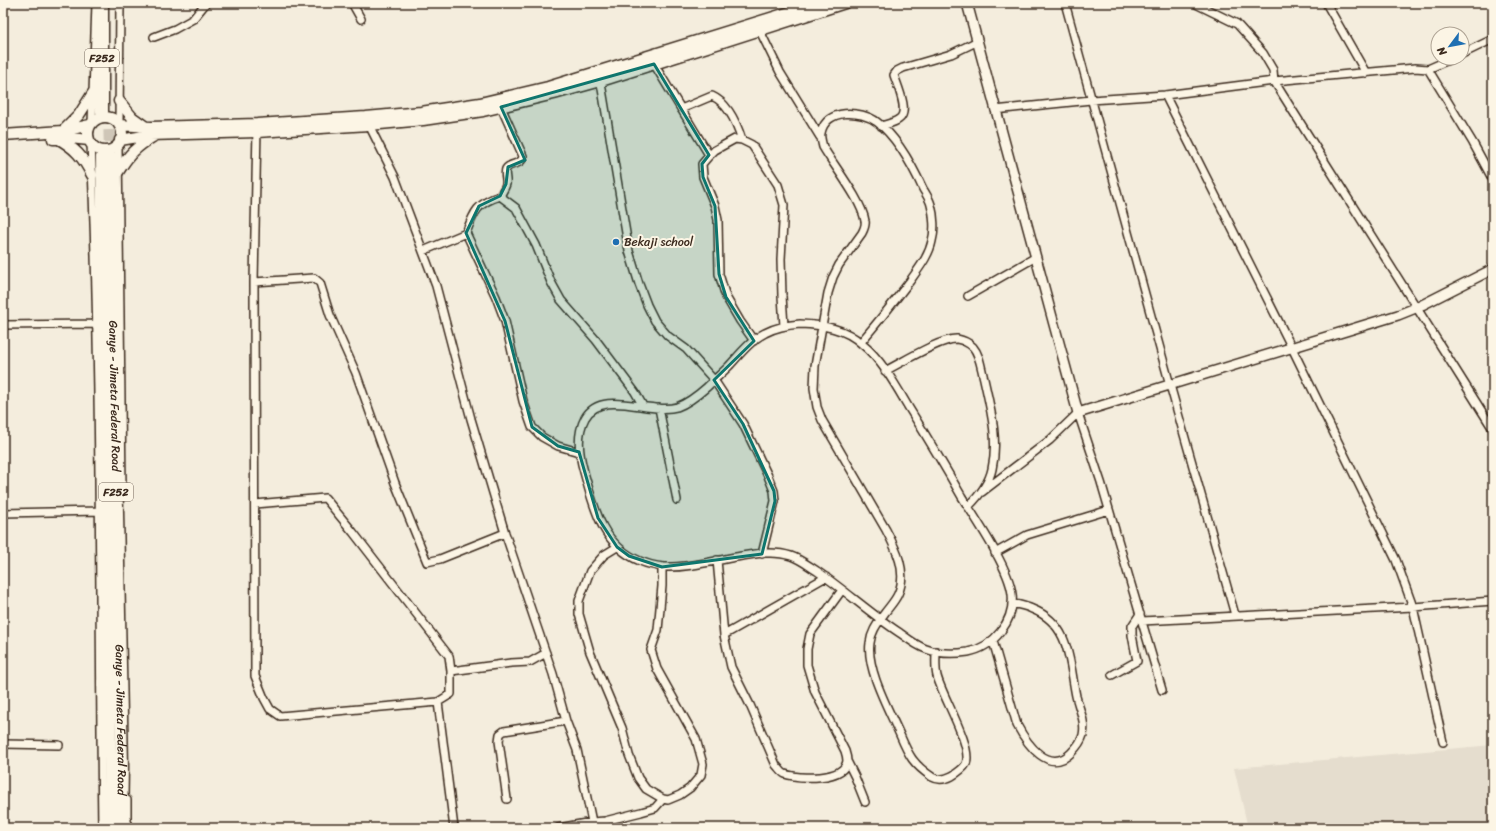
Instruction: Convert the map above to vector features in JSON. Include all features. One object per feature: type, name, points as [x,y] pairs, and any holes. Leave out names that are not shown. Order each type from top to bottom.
[{"type":"main road","name":"F252","points":[[102,3],[105,112],[110,3]]},
{"type":"main road","points":[[119,142],[143,135],[257,128],[422,112],[488,101],[654,64],[760,31],[819,3]]},
{"type":"main road","points":[[119,125],[146,127],[257,128],[369,125],[423,120],[501,107],[802,12],[845,3]]},
{"type":"main road","points":[[60,135],[79,115],[93,92]]},
{"type":"main road","points":[[119,101],[132,117],[146,127]]},
{"type":"main road","points":[[3,135],[60,135],[90,142],[98,149],[106,151],[114,148],[119,142],[122,132],[119,125],[112,118],[103,117],[91,124],[60,135],[3,141]]},
{"type":"main road","points":[[90,142],[88,131],[91,124]]},
{"type":"main road","points":[[60,135],[78,153],[86,163],[92,175]]},
{"type":"main road","points":[[118,172],[137,147],[156,135]]},
{"type":"main road","name":"Ganye - Jimeta Federal Road","points":[[111,828],[106,157],[122,760],[121,828]]},
{"type":"street","points":[[91,124],[96,3]]},
{"type":"street","points":[[119,125],[120,3]]},
{"type":"street","points":[[154,37],[175,29],[193,19],[206,3]]},
{"type":"street","points":[[352,3],[361,19]]},
{"type":"street","points":[[967,3],[1078,413],[1109,510],[1162,690]]},
{"type":"street","points":[[1065,3],[1235,615]]},
{"type":"street","points":[[1194,3],[1237,24],[1263,53],[1273,70],[1274,81],[1361,220],[1418,307],[1493,429]]},
{"type":"street","points":[[1326,3],[1366,73]]},
{"type":"street","points":[[760,31],[780,72],[820,137],[823,147],[858,202],[865,222],[862,233],[839,265],[828,293],[815,366],[814,388],[817,407],[822,420],[886,530],[895,547],[900,561],[902,578],[901,586],[898,594],[873,631],[870,643],[870,658],[874,674],[903,742],[913,761],[920,769],[935,778],[946,779],[958,773],[966,764],[967,750],[937,675],[936,651]]},
{"type":"street","points":[[1470,50],[1493,39]]},
{"type":"street","points":[[881,126],[896,121],[903,115],[904,108],[894,75],[895,72],[903,68],[951,54],[978,41]]},
{"type":"street","points":[[654,64],[709,155]]},
{"type":"street","points":[[995,110],[1091,100],[1165,95],[1274,81],[1415,68],[1428,69],[1435,66]]},
{"type":"street","points":[[1428,69],[1473,143],[1493,180]]},
{"type":"street","points":[[600,76],[628,251],[639,284],[655,321],[668,336],[686,350],[714,380],[743,424],[774,491],[775,501],[762,554]]},
{"type":"street","points":[[1165,95],[1396,560],[1413,607],[1443,742]]},
{"type":"street","points":[[681,108],[712,96],[715,97],[722,103],[733,118],[742,140]]},
{"type":"street","points":[[501,107],[523,159],[506,169],[506,184],[500,196],[479,206],[472,216],[466,233],[496,297],[505,321],[523,401],[532,427],[542,437],[558,446],[579,452]]},
{"type":"street","points":[[820,137],[824,125],[831,118],[839,115],[851,113],[864,115],[876,121],[896,143],[916,173],[931,205],[933,240],[928,254],[898,296],[861,342]]},
{"type":"street","points":[[369,125],[395,177],[436,286],[471,419],[505,533],[546,653],[566,721],[577,750],[592,822]]},
{"type":"street","points":[[255,504],[324,498],[353,532],[449,656],[451,671],[450,694],[438,702],[280,716],[270,709],[255,676],[254,282],[257,128]]},
{"type":"street","points":[[754,341],[726,297],[719,274],[718,220],[715,206],[703,177],[702,164],[709,155],[735,139],[742,140],[752,145],[764,161],[778,185],[784,206],[781,259],[784,326]]},
{"type":"street","points":[[90,142],[99,420],[102,828]]},
{"type":"street","points":[[119,142],[118,172],[127,828]]},
{"type":"street","points":[[500,196],[516,208],[536,245],[551,282],[561,300],[596,340],[635,392],[643,406]]},
{"type":"street","points":[[423,251],[466,233]]},
{"type":"street","points":[[968,296],[1036,257]]},
{"type":"street","points":[[968,506],[982,492],[1050,440],[1078,413],[1292,348],[1418,307],[1493,269]]},
{"type":"street","points":[[254,282],[314,278],[320,283],[330,315],[356,372],[396,483],[427,562],[440,559],[505,533]]},
{"type":"street","points":[[3,325],[96,324]]},
{"type":"street","points":[[800,324],[822,325],[844,332],[861,342],[873,354],[919,424],[968,506],[1010,582],[1012,597],[1011,613],[1002,629],[993,640],[981,648],[969,652],[952,654],[923,649],[880,620],[826,577],[791,556],[772,553],[662,567],[645,563],[629,556],[617,547],[598,518],[579,452],[582,423],[590,410],[602,405],[619,404],[666,409],[678,407],[695,398],[754,341],[762,334],[779,326],[800,324]]},
{"type":"street","points":[[885,371],[944,342],[956,339],[965,341],[973,347],[979,359],[992,412],[994,443],[992,469],[982,492]]},
{"type":"street","points":[[659,408],[677,500]]},
{"type":"street","points":[[995,553],[1027,535],[1109,510]]},
{"type":"street","points":[[3,513],[99,511]]},
{"type":"street","points":[[617,547],[604,555],[590,571],[579,601],[579,614],[590,652],[622,728],[629,754],[638,778],[646,789],[663,799],[671,800],[690,788],[701,775],[703,764],[696,739],[657,669],[651,650],[658,630],[662,586],[662,567]]},
{"type":"street","points":[[717,560],[724,635],[731,667],[759,724],[776,766],[784,774],[798,777],[819,778],[833,775],[843,768],[847,761]]},
{"type":"street","points":[[724,635],[826,577]]},
{"type":"street","points":[[842,590],[810,634],[807,649],[807,665],[815,692],[846,751],[847,761],[865,802]]},
{"type":"street","points":[[1112,675],[1137,661],[1132,635],[1132,626],[1141,617],[1235,615],[1413,607],[1493,601]]},
{"type":"street","points":[[993,640],[1017,725],[1023,737],[1032,748],[1045,758],[1056,761],[1067,757],[1077,747],[1083,734],[1083,720],[1065,639],[1059,629],[1034,609],[1012,603]]},
{"type":"street","points":[[451,671],[530,662],[546,653]]},
{"type":"street","points":[[438,702],[454,828]]},
{"type":"street","points":[[508,799],[499,741],[500,734],[504,731],[566,721]]},
{"type":"street","points":[[3,744],[59,745]]},
{"type":"street","points":[[558,828],[605,821],[641,812],[655,808],[663,799]]},
{"type":"highlighted area","points":[[654,64],[709,155],[702,164],[703,177],[715,206],[719,274],[726,297],[754,341],[714,380],[743,424],[774,491],[775,501],[762,554],[662,567],[629,556],[617,547],[598,518],[579,452],[558,446],[532,427],[505,321],[466,233],[479,206],[500,196],[506,184],[508,167],[525,160],[501,107]]},
{"type":"shaded area","points":[[1493,745],[1493,828],[1248,828],[1234,768]]},
{"type":"tunnel","points":[[109,112],[110,157]]},
{"type":"place","name":"Bekaji school","points":[[616,242]]}]
